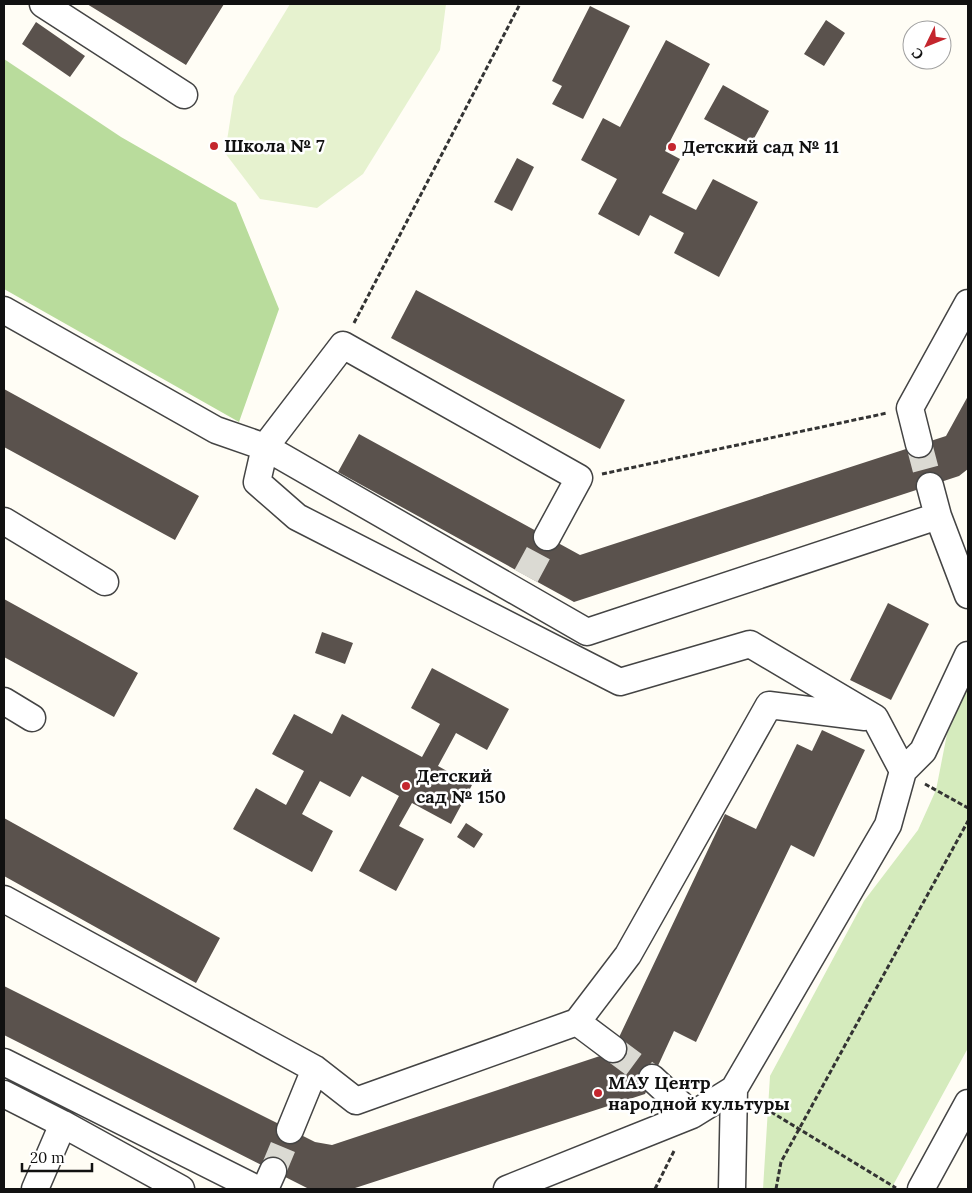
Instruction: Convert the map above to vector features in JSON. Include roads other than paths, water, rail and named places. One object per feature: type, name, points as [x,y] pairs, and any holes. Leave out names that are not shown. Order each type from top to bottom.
[{"type":"street","points":[[43,4],[184,95]]},
{"type":"street","points":[[920,444],[910,408],[968,303]]},
{"type":"street","points":[[4,310],[216,430],[265,447],[522,584],[587,632],[938,516]]},
{"type":"street","points":[[547,537],[579,478],[343,345],[265,447],[257,482],[297,517],[620,682],[750,644],[875,718],[903,771]]},
{"type":"street","points":[[930,486],[938,516],[968,595]]},
{"type":"street","points":[[4,521],[105,582]]},
{"type":"street","points":[[500,620],[522,584]]},
{"type":"street","points":[[507,1189],[692,1115],[734,1089],[888,825],[903,771],[923,751],[968,655]]},
{"type":"street","points":[[4,701],[32,718]]},
{"type":"street","points":[[4,899],[315,1069],[356,1102],[577,1022],[628,955],[769,705],[875,718]]},
{"type":"street","points":[[577,1022],[613,1049]]},
{"type":"street","points":[[4,1062],[265,1183]]},
{"type":"street","points":[[290,1130],[315,1069]]},
{"type":"street","points":[[652,1078],[692,1115]]},
{"type":"street","points":[[732,1189],[734,1089]]},
{"type":"street","points":[[4,1094],[63,1124],[180,1189]]},
{"type":"street","points":[[918,1188],[968,1103]]},
{"type":"street","points":[[35,1189],[63,1124]]},
{"type":"tunnel","points":[[919,444],[930,486]]},
{"type":"tunnel","points":[[526,576],[547,537]]},
{"type":"tunnel","points":[[613,1049],[652,1078]]},
{"type":"tunnel","points":[[273,1171],[290,1130]]},
{"type":"place","name":"Школа № 7","points":[[214,146]]},
{"type":"place","name":"Детский сад № 11","points":[[672,147]]},
{"type":"place","name":"Детский сад № 150","points":[[406,786]]},
{"type":"place","name":"МАУ Центр народной культуры","points":[[598,1093]]}]
